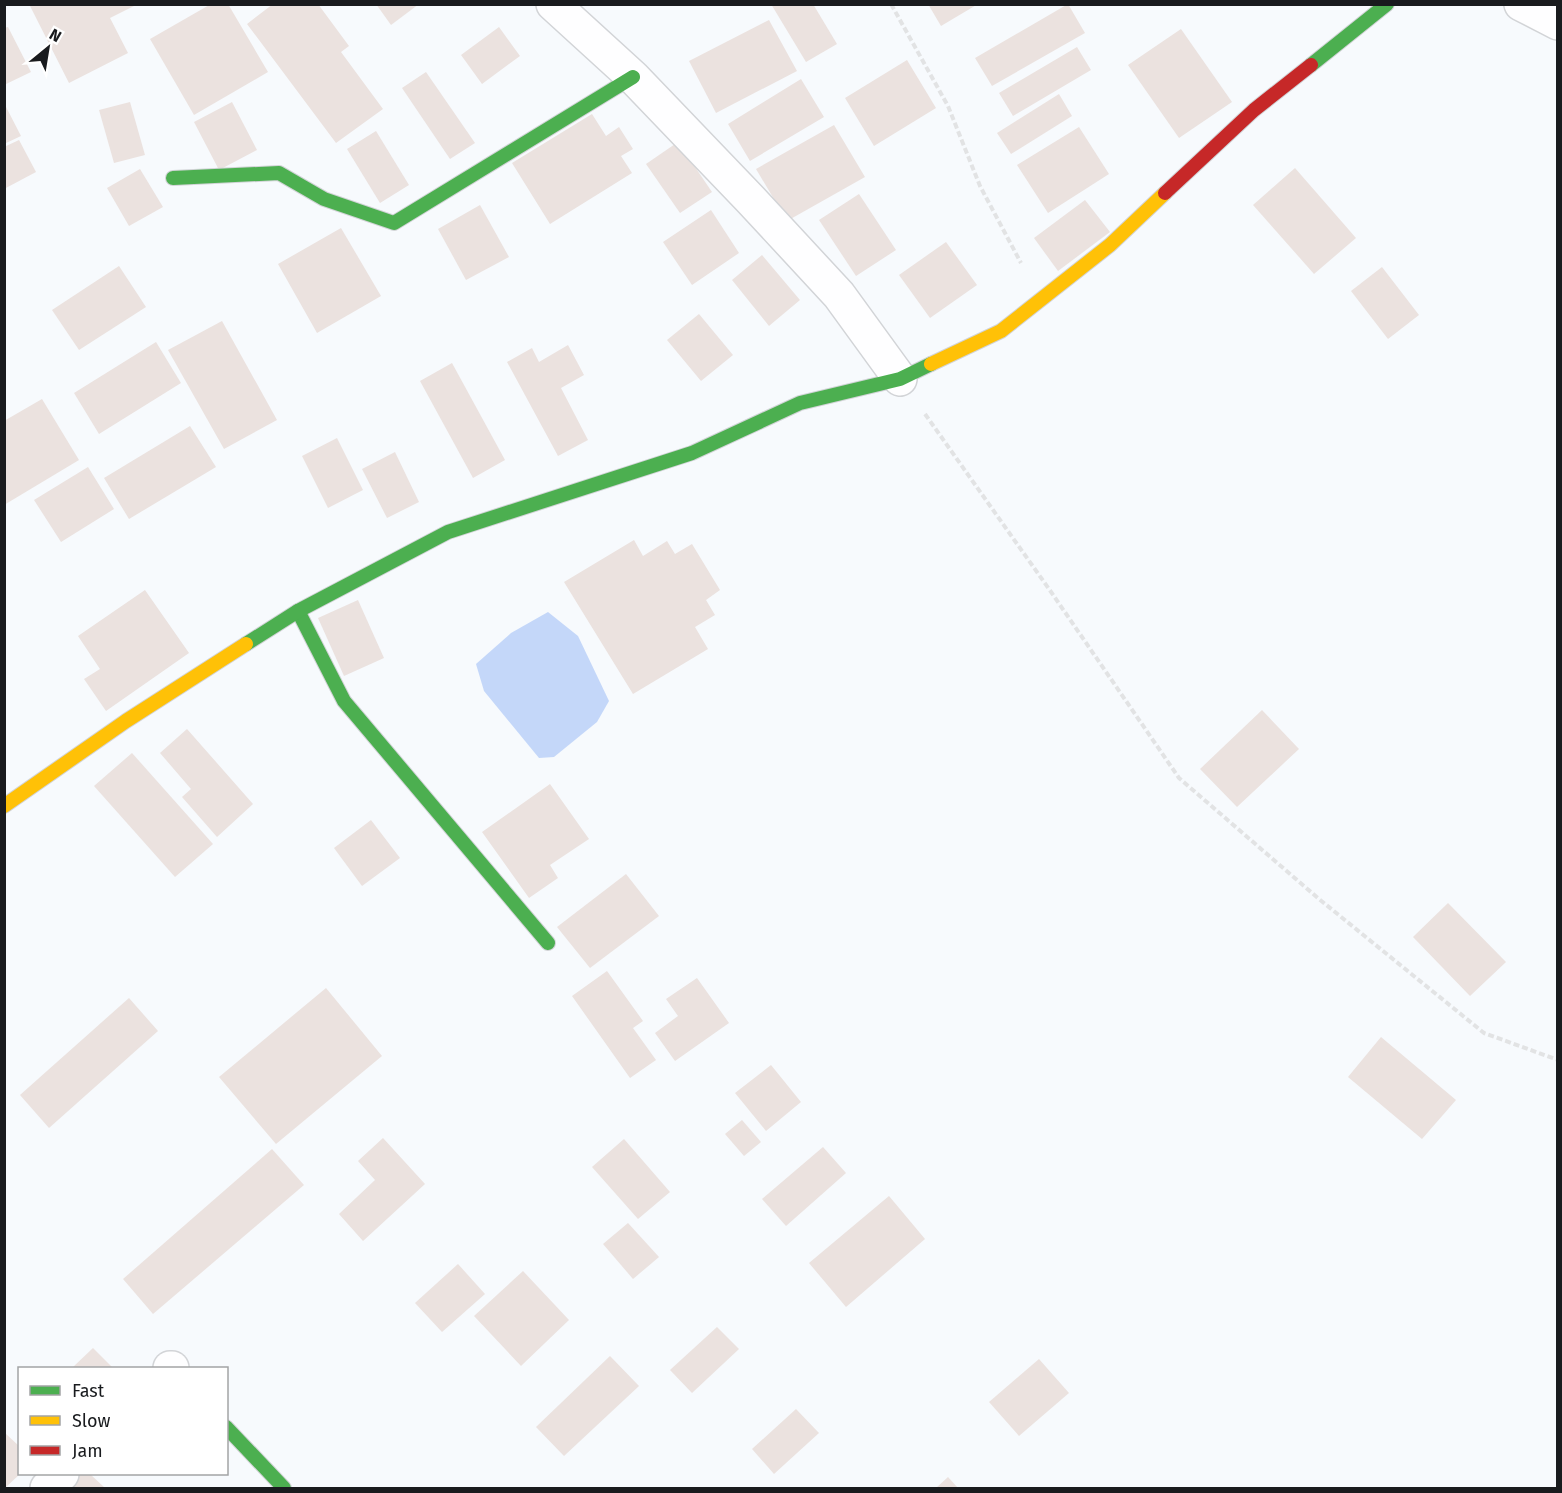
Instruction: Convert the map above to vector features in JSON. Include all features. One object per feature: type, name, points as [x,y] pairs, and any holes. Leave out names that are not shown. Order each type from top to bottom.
[{"type":"street","points":[[553,4],[633,77],[839,295],[900,379]]},
{"type":"street","points":[[4,806],[126,721],[298,610],[448,532],[692,453],[800,403],[900,379],[1001,331],[1110,245],[1254,110],[1387,4]]},
{"type":"street","points":[[1521,4],[1557,23]]},
{"type":"street","points":[[173,178],[279,173],[324,199],[394,223],[633,77]]},
{"type":"street","points":[[298,610],[344,701],[548,943]]},
{"type":"street","points":[[228,1429],[284,1488]]},
{"type":"street","points":[[47,1488],[60,1475]]},
{"type":"path","points":[[891,4],[948,106],[980,186],[1041,300]]},
{"type":"path","points":[[900,379],[1179,778],[1319,899],[1484,1033],[1557,1060]]},
{"type":"water","points":[[548,612],[578,636],[609,701],[597,722],[554,757],[539,758],[484,691],[476,664],[511,633]]},
{"type":"building","points":[[29,4],[138,4],[110,18],[128,53],[69,83]]},
{"type":"building","points":[[211,4],[228,4],[268,72],[194,115],[150,39]]},
{"type":"building","points":[[273,4],[318,4],[349,46],[341,52],[383,109],[336,143],[247,24]]},
{"type":"building","points":[[376,4],[419,4],[391,25]]},
{"type":"building","points":[[771,4],[813,4],[837,44],[806,62]]},
{"type":"building","points":[[928,4],[978,4],[941,26]]},
{"type":"building","points":[[1068,4],[1085,33],[992,86],[975,58]]},
{"type":"building","points":[[769,20],[797,71],[716,113],[689,61]]},
{"type":"building","points":[[8,27],[31,72],[4,85],[4,28]]},
{"type":"building","points":[[499,27],[520,56],[482,84],[461,55]]},
{"type":"building","points":[[1181,29],[1232,102],[1179,138],[1128,65]]},
{"type":"building","points":[[1077,47],[1091,70],[1013,116],[999,93]]},
{"type":"building","points":[[907,60],[936,108],[874,146],[845,98]]},
{"type":"building","points":[[426,72],[475,143],[450,159],[402,88]]},
{"type":"building","points":[[801,79],[824,117],[750,161],[728,124]]},
{"type":"building","points":[[1059,94],[1072,116],[1011,154],[997,133]]},
{"type":"building","points":[[130,102],[145,155],[114,163],[99,110]]},
{"type":"building","points":[[232,102],[257,150],[219,170],[194,122]]},
{"type":"building","points":[[4,103],[21,136],[4,144]]},
{"type":"building","points":[[592,114],[606,136],[619,127],[633,149],[621,156],[632,173],[550,224],[512,163]]},
{"type":"building","points":[[834,125],[865,177],[787,221],[756,169]]},
{"type":"building","points":[[1079,127],[1109,174],[1048,213],[1017,165]]},
{"type":"building","points":[[376,131],[409,185],[380,203],[347,149]]},
{"type":"building","points":[[19,140],[36,172],[4,189],[4,147]]},
{"type":"building","points":[[678,142],[712,192],[680,213],[646,164]]},
{"type":"building","points":[[1295,168],[1356,238],[1314,274],[1253,205]]},
{"type":"building","points":[[140,169],[163,207],[129,226],[107,188]]},
{"type":"building","points":[[859,194],[896,250],[856,276],[819,220]]},
{"type":"building","points":[[1085,200],[1110,232],[1058,271],[1034,238]]},
{"type":"building","points":[[480,205],[509,257],[466,280],[438,229]]},
{"type":"building","points":[[711,210],[739,253],[692,285],[663,242]]},
{"type":"building","points":[[341,228],[381,296],[317,333],[278,264]]},
{"type":"building","points":[[946,242],[977,285],[930,318],[899,275]]},
{"type":"building","points":[[762,255],[800,300],[769,326],[732,280]]},
{"type":"building","points":[[119,266],[146,307],[79,350],[52,310]]},
{"type":"building","points":[[1382,267],[1419,315],[1388,339],[1351,291]]},
{"type":"building","points":[[699,314],[733,355],[701,381],[667,340]]},
{"type":"building","points":[[222,321],[277,420],[224,449],[168,350]]},
{"type":"building","points":[[156,342],[181,383],[99,434],[74,393]]},
{"type":"building","points":[[568,345],[584,375],[561,388],[588,440],[558,456],[507,362],[532,348],[539,362]]},
{"type":"building","points":[[452,363],[505,460],[473,478],[420,381]]},
{"type":"building","points":[[42,399],[79,460],[4,505],[4,421]]},
{"type":"building","points":[[190,426],[216,467],[129,519],[104,478]]},
{"type":"building","points":[[337,438],[363,490],[328,508],[302,456]]},
{"type":"building","points":[[395,452],[419,502],[387,518],[362,469]]},
{"type":"building","points":[[88,467],[114,509],[61,542],[34,500]]},
{"type":"building","points":[[634,540],[643,556],[667,541],[675,554],[692,544],[720,590],[706,600],[715,615],[695,627],[708,649],[633,694],[564,582]]},
{"type":"building","points":[[145,590],[189,653],[106,711],[84,679],[100,669],[78,636]]},
{"type":"building","points":[[358,600],[384,658],[344,676],[318,618]]},
{"type":"building","points":[[1262,710],[1299,749],[1237,807],[1200,769]]},
{"type":"building","points":[[187,729],[253,804],[217,837],[182,797],[191,789],[160,753]]},
{"type":"building","points":[[132,753],[213,844],[175,877],[94,786]]},
{"type":"building","points":[[550,784],[589,839],[550,865],[558,878],[529,898],[482,832]]},
{"type":"building","points":[[371,820],[400,858],[362,886],[334,848]]},
{"type":"building","points":[[626,874],[659,916],[590,968],[557,927]]},
{"type":"building","points":[[1448,903],[1506,962],[1470,996],[1413,937]]},
{"type":"building","points":[[607,971],[643,1021],[633,1028],[656,1060],[630,1078],[572,996]]},
{"type":"building","points":[[697,978],[729,1023],[675,1061],[655,1033],[678,1016],[666,999]]},
{"type":"building","points":[[326,988],[382,1056],[276,1144],[219,1077]]},
{"type":"building","points":[[129,998],[158,1031],[49,1128],[20,1095]]},
{"type":"building","points":[[1381,1037],[1456,1100],[1422,1139],[1348,1077]]},
{"type":"building","points":[[771,1065],[801,1102],[766,1131],[735,1093]]},
{"type":"building","points":[[742,1120],[761,1142],[744,1156],[725,1134]]},
{"type":"building","points":[[383,1138],[425,1184],[363,1241],[339,1214],[375,1180],[358,1161]]},
{"type":"building","points":[[624,1139],[670,1192],[638,1219],[592,1167]]},
{"type":"building","points":[[823,1147],[846,1173],[786,1226],[762,1199]]},
{"type":"building","points":[[272,1149],[304,1185],[153,1314],[123,1279]]},
{"type":"building","points":[[889,1196],[925,1239],[846,1307],[809,1263]]},
{"type":"building","points":[[628,1223],[659,1257],[633,1279],[603,1244]]},
{"type":"building","points":[[458,1264],[485,1294],[442,1332],[415,1303]]},
{"type":"building","points":[[523,1271],[569,1320],[521,1366],[474,1316]]},
{"type":"building","points":[[717,1327],[739,1349],[692,1393],[670,1370]]},
{"type":"building","points":[[93,1348],[112,1367],[73,1367]]},
{"type":"building","points":[[610,1356],[639,1386],[564,1456],[536,1427]]},
{"type":"building","points":[[1039,1359],[1069,1393],[1019,1436],[989,1402]]},
{"type":"building","points":[[796,1409],[819,1433],[774,1474],[752,1449]]},
{"type":"building","points":[[4,1432],[18,1445],[19,1475],[5,1488]]},
{"type":"building","points":[[76,1475],[91,1475],[105,1488],[62,1488]]},
{"type":"building","points":[[948,1477],[958,1488],[936,1488]]},
{"type":"traffic: fast","points":[[1311,65],[1387,4]]},
{"type":"traffic: fast","points":[[173,178],[279,173],[324,199],[394,223],[633,77]]},
{"type":"traffic: fast","points":[[246,644],[298,611],[448,532],[692,453],[800,403],[900,379],[931,364]]},
{"type":"traffic: fast","points":[[298,611],[344,701],[548,943]]},
{"type":"traffic: fast","points":[[228,1429],[284,1488]]},
{"type":"traffic: slow","points":[[931,364],[1001,331],[1110,245],[1165,193]]},
{"type":"traffic: slow","points":[[4,806],[126,721],[246,644]]},
{"type":"traffic: jam","points":[[1165,193],[1254,110],[1311,65]]}]
